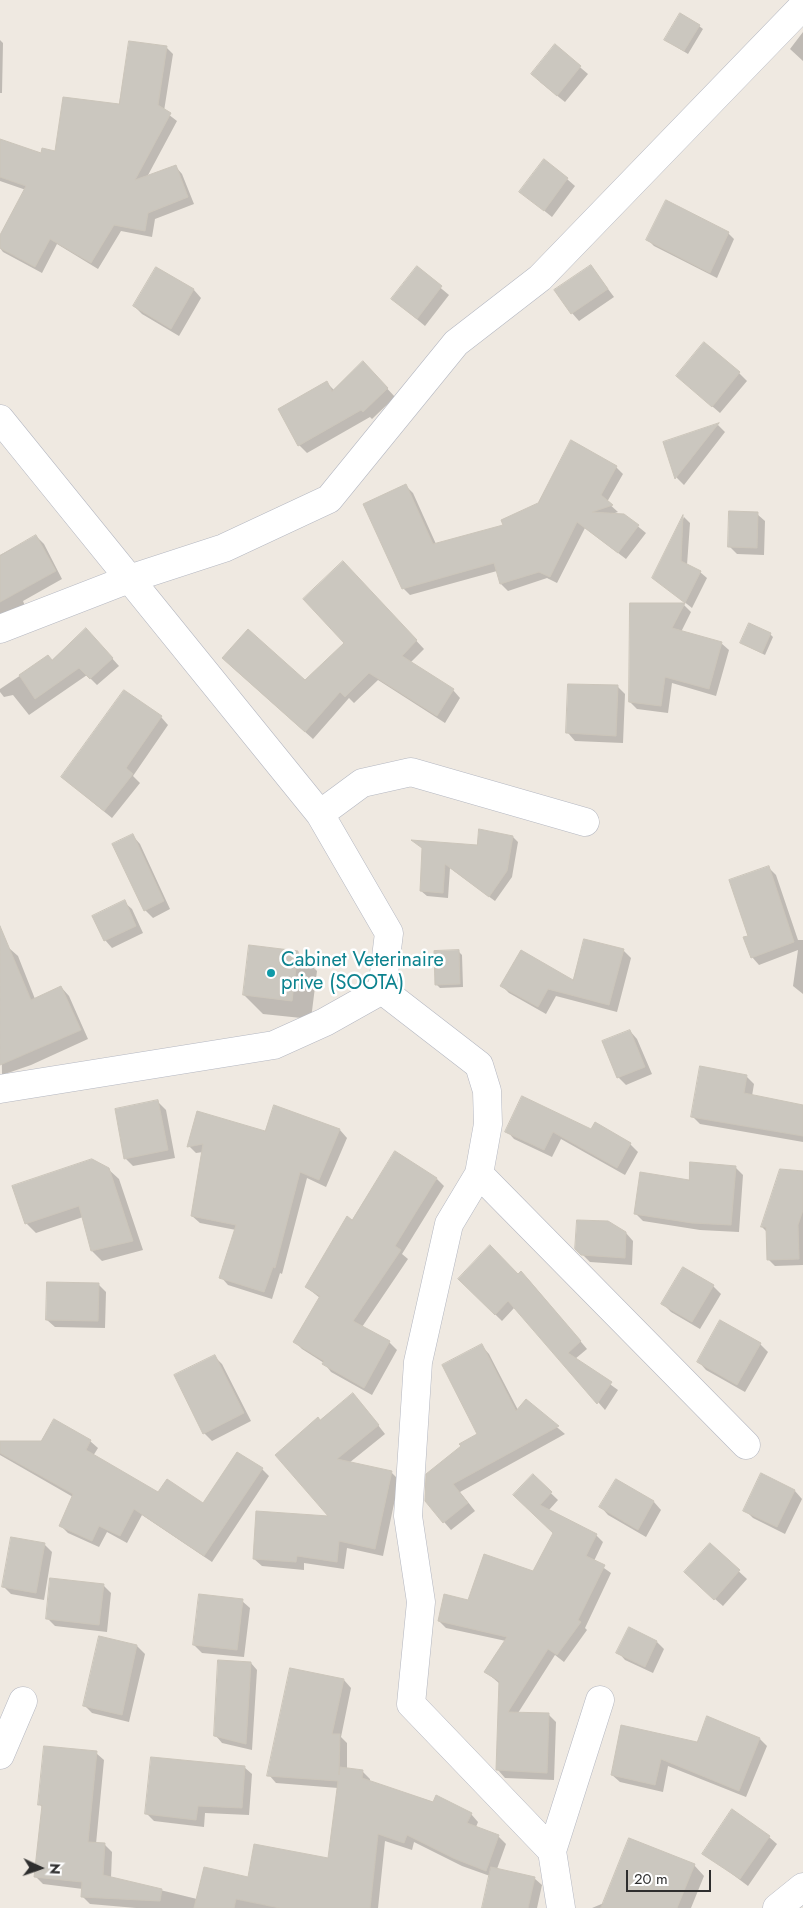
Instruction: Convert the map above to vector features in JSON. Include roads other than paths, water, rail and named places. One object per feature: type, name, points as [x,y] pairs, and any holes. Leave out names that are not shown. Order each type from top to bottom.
[{"type":"street","points":[[0,629],[129,579],[224,548],[329,499],[456,343],[540,278],[803,6]]},
{"type":"street","points":[[0,419],[320,814],[389,933],[382,990]]},
{"type":"street","points":[[320,814],[362,783],[411,772],[585,822]]},
{"type":"street","points":[[0,1089],[274,1045],[325,1022],[382,990]]},
{"type":"street","points":[[382,990],[479,1065],[487,1091],[488,1124],[479,1174],[449,1224],[418,1362],[408,1516],[421,1602],[411,1704],[552,1851]]},
{"type":"street","points":[[479,1174],[746,1445]]},
{"type":"street","points":[[561,1908],[552,1851],[600,1700]]},
{"type":"street","points":[[0,1755],[23,1701]]},
{"type":"street","points":[[777,1908],[803,1887]]},
{"type":"place","name":"Cabinet Veterinaire prive (SOOTA)","points":[[271,973]]}]
